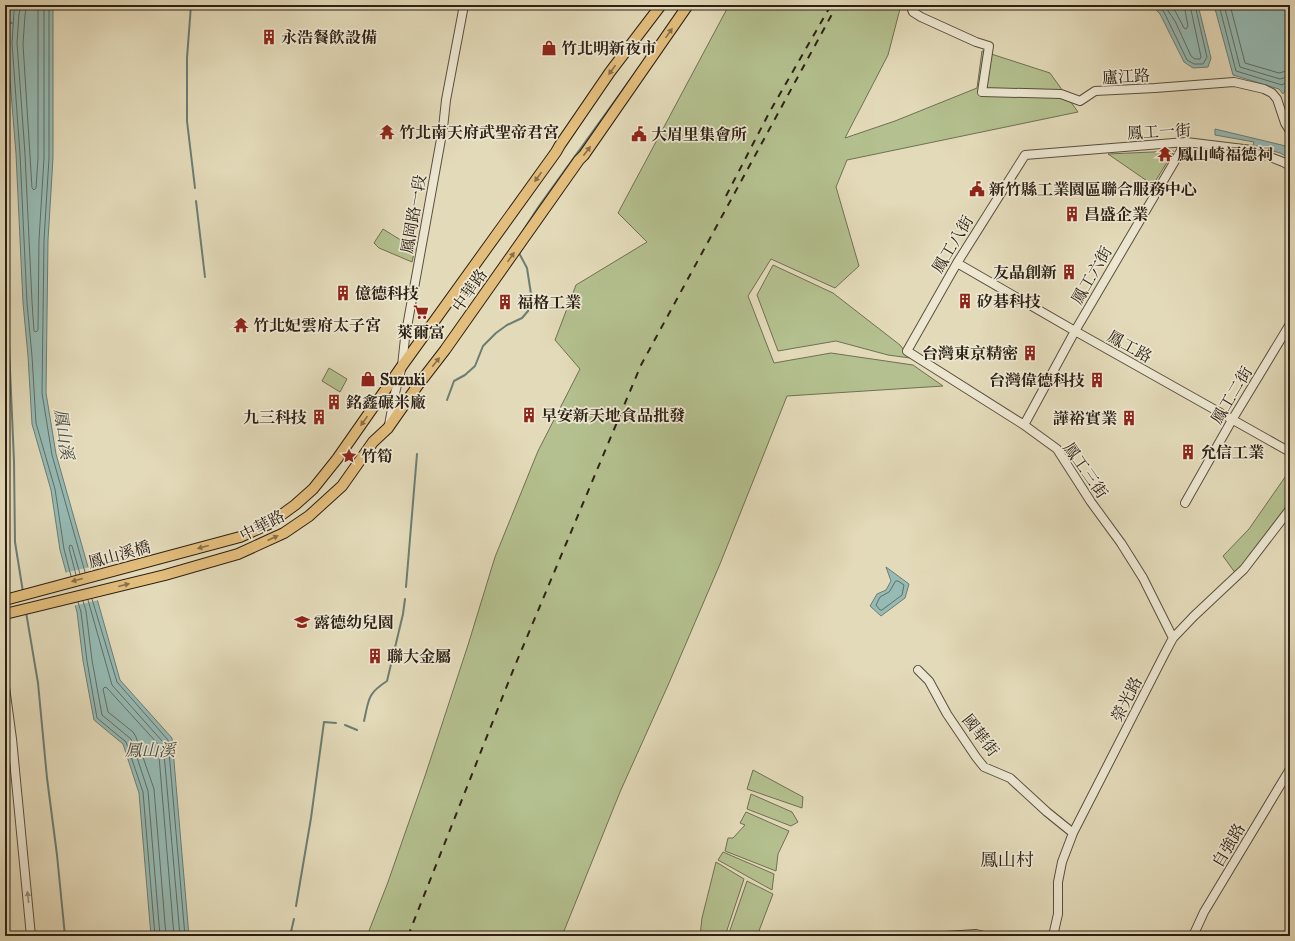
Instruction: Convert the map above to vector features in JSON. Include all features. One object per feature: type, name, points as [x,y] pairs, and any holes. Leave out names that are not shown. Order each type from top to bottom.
[{"type":"main road","name":"中華路","points":[[240,537],[269,524],[295,505],[313,489],[337,459],[556,152],[610,72],[661,5]]},
{"type":"main road","name":"中華路","points":[[238,554],[284,533],[309,516],[342,486],[373,442],[388,428],[445,350],[584,155],[688,5]]},
{"type":"main road","name":"鳳山溪橋","points":[[5,600],[240,537]]},
{"type":"main road","name":"鳳山溪橋","points":[[5,614],[165,575],[238,554]]},
{"type":"street","name":"鳳岡路一段","points":[[388,428],[402,366],[405,338],[464,5]]},
{"type":"street","name":"廬江路","points":[[910,5],[913,12],[921,17],[976,42],[989,46],[982,92],[1061,94],[1080,101],[1095,91],[1234,82],[1264,89],[1272,93],[1277,99],[1290,131]]},
{"type":"street","name":"鳳工一街","points":[[1025,155],[1186,142],[1252,150],[1290,166]]},
{"type":"street","name":"鳳工六街","points":[[1024,425],[1075,331],[1186,142]]},
{"type":"street","name":"鳳工八街","points":[[907,351],[957,263],[1025,155]]},
{"type":"street","name":"鳳工路","points":[[957,263],[1290,452]]},
{"type":"street","name":"鳳工二街","points":[[1185,503],[1232,420],[1290,324]]},
{"type":"street","name":"鳳工三街","points":[[907,351],[1024,425],[1057,449],[1143,578],[1173,638]]},
{"type":"street","name":"榮光路","points":[[1053,936],[1058,914],[1058,882],[1062,862],[1073,833],[1173,638],[1244,569],[1290,509]]},
{"type":"street","name":"國華街","points":[[918,670],[929,681],[947,714],[984,767],[1010,778],[1047,812],[1073,833]]},
{"type":"street","points":[[5,688],[12,739],[31,936]]},
{"type":"street","name":"自強路","points":[[1193,936],[1204,912],[1290,769]]},
{"type":"street","points":[[946,936],[976,934],[984,936]]},
{"type":"green space","points":[[729,5],[901,5],[888,55],[845,138],[895,121],[977,88],[982,51],[1050,73],[1078,112],[847,160],[836,187],[859,266],[835,288],[771,259],[748,296],[774,363],[831,353],[913,365],[943,386],[787,396],[720,564],[620,792],[562,936],[367,936],[388,882],[425,776],[495,557],[538,451],[580,369],[555,340],[576,285],[647,242],[618,213]]},
{"type":"green space","points":[[1174,151],[1153,185],[1108,154]]},
{"type":"green space","points":[[383,229],[415,249],[412,262],[379,248],[374,243]]},
{"type":"green space","points":[[773,265],[833,293],[900,345],[910,358],[888,355],[836,341],[778,351],[757,295]]},
{"type":"green space","points":[[329,368],[347,379],[340,392],[322,381]]},
{"type":"green space","points":[[1290,470],[1290,503],[1236,574],[1223,556],[1249,529]]},
{"type":"green space","points":[[753,770],[803,797],[802,808],[747,789]]},
{"type":"green space","points":[[751,794],[792,812],[798,822],[791,826],[747,809]]},
{"type":"green space","points":[[746,812],[789,831],[778,854],[776,871],[725,851],[728,838],[733,838],[745,825],[740,823]]},
{"type":"green space","points":[[723,852],[774,874],[772,890],[718,860]]},
{"type":"green space","points":[[716,862],[744,879],[725,936],[700,936],[702,918]]},
{"type":"green space","points":[[747,881],[773,894],[757,936],[728,936]]},
{"type":"water","name":"鳳山溪","points":[[12,5],[53,5],[53,158],[48,240],[46,393],[56,454],[120,680],[172,738],[189,936],[151,936],[139,793],[123,744],[94,720],[83,661],[77,612],[60,550],[51,490],[32,424],[23,303],[16,154],[7,43],[10,11]]},
{"type":"water","points":[[1152,5],[1198,5],[1211,58],[1208,67],[1193,68],[1184,62],[1160,14]]},
{"type":"water","points":[[1214,5],[1290,5],[1290,83],[1283,94],[1279,89],[1233,75]]},
{"type":"water","points":[[1215,129],[1290,147],[1290,158],[1280,153],[1253,145],[1254,142],[1215,135]]},
{"type":"water","points":[[886,567],[909,584],[905,598],[881,616],[870,606],[877,594],[886,590],[891,581]]},
{"type":"pier","points":[[90,567],[99,600],[73,606],[64,573]]},
{"type":"waterway","points":[[191,5],[187,58],[187,121],[195,188]]},
{"type":"waterway","points":[[5,24],[12,23]]},
{"type":"waterway","points":[[519,237],[539,206],[640,66]]},
{"type":"waterway","points":[[196,201],[205,277]]},
{"type":"waterway","points":[[447,400],[454,381],[465,375],[475,366],[483,346],[496,333],[507,325],[522,318],[532,303],[527,268],[519,253]]},
{"type":"waterway","points":[[5,255],[14,461],[15,542],[23,592]]},
{"type":"waterway","points":[[406,587],[417,454]]},
{"type":"waterway","points":[[364,721],[372,694],[387,681],[403,614],[405,599]]},
{"type":"waterway","points":[[26,612],[38,683],[65,936]]},
{"type":"waterway","points":[[296,906],[311,818],[324,722],[336,723]]},
{"type":"waterway","points":[[345,725],[357,730]]},
{"type":"waterway","points":[[290,936],[294,919]]},
{"type":"railway","points":[[726,196],[769,113],[831,5]]},
{"type":"railway","points":[[408,936],[514,668],[641,365],[837,5]]},
{"type":"place","name":"永浩餐飲設備","points":[[269,37]]},
{"type":"place","name":"竹北明新夜市","points":[[549,48]]},
{"type":"place","name":"竹北南天府武聖帝君宮","points":[[387,132]]},
{"type":"place","name":"大眉里集會所","points":[[639,134]]},
{"type":"place","name":"鳳山崎福德祠","points":[[1165,154]]},
{"type":"place","name":"新竹縣工業園區聯合服務中心","points":[[977,189]]},
{"type":"place","name":"昌盛企業","points":[[1072,214]]},
{"type":"place","name":"友晶創新","points":[[1069,272]]},
{"type":"place","name":"億德科技","points":[[343,293]]},
{"type":"place","name":"矽碁科技","points":[[965,301]]},
{"type":"place","name":"福格工業","points":[[505,302]]},
{"type":"place","name":"萊爾富","points":[[421,312]]},
{"type":"place","name":"竹北妃雲府太子宮","points":[[241,325]]},
{"type":"place","name":"台灣東京精密","points":[[1030,353]]},
{"type":"place","name":"Suzuki","points":[[368,379]]},
{"type":"place","name":"台灣偉德科技","points":[[1097,380]]},
{"type":"place","name":"銘鑫碾米廠","points":[[334,402]]},
{"type":"place","name":"早安新天地食品批發","points":[[529,415]]},
{"type":"place","name":"九三科技","points":[[319,417]]},
{"type":"place","name":"譁裕實業","points":[[1129,418]]},
{"type":"place","name":"允信工業","points":[[1188,452]]},
{"type":"place","name":"竹筍","points":[[349,456]]},
{"type":"place","name":"露德幼兒園","points":[[302,622]]},
{"type":"place","name":"聯大金屬","points":[[375,656]]},
{"type":"district","name":"鳳山村","points":[[1007,860]]}]
